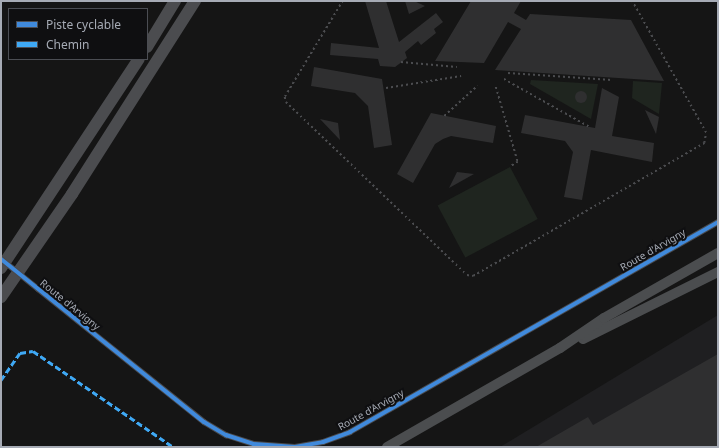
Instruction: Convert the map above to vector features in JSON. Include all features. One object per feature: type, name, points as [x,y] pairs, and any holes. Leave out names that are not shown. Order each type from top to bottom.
[{"type":"highway","points":[[148,45],[175,1]]},
{"type":"highway","points":[[1,297],[72,194],[195,1]]},
{"type":"highway","points":[[1,268],[138,60]]},
{"type":"main road","points":[[560,348],[604,318],[718,253]]},
{"type":"main road","points":[[387,447],[560,348],[718,272]]},
{"type":"street","name":"Route d'Arvigny","points":[[1,259],[191,412],[217,430],[254,444],[295,447],[323,442],[350,432],[718,222]]},
{"type":"path","points":[[343,1],[285,97],[286,102],[467,275],[473,276],[704,143],[706,133],[632,1]]},
{"type":"path","points":[[401,62],[457,67]]},
{"type":"path","points":[[508,73],[612,80]]},
{"type":"path","points":[[386,88],[461,76]]},
{"type":"path","points":[[504,79],[590,127]]},
{"type":"path","points":[[444,116],[476,86]]},
{"type":"path","points":[[496,87],[518,162],[510,167]]},
{"type":"shaded area","points":[[531,80],[598,84],[591,119],[530,84]]},
{"type":"shaded area","points":[[633,81],[662,83],[659,114],[632,98]]},
{"type":"shaded area","points":[[510,167],[538,219],[465,258],[438,205]]},
{"type":"shaded area","points":[[718,315],[718,447],[500,447]]},
{"type":"building","points":[[365,1],[386,1],[399,42],[436,13],[443,22],[434,29],[436,33],[421,45],[418,41],[405,52],[407,58],[395,67],[380,66],[378,59],[330,55],[331,43],[379,48]]},
{"type":"building","points":[[405,1],[414,1],[425,6],[409,14]]},
{"type":"building","points":[[471,1],[521,1],[514,13],[526,20],[530,14],[631,20],[664,81],[495,70],[521,29],[508,22],[484,63],[435,61]]},
{"type":"building","points":[[314,67],[382,79],[392,145],[374,148],[368,106],[355,93],[311,86]]},
{"type":"building","points":[[602,88],[619,97],[612,136],[654,143],[652,162],[591,150],[582,200],[564,197],[573,152],[565,141],[521,133],[525,115],[595,128]]},
{"type":"building","points":[[579,91],[583,91],[587,97],[583,103],[579,103],[575,99],[575,95]]},
{"type":"building","points":[[645,110],[659,117],[656,134]]},
{"type":"building","points":[[431,113],[496,126],[493,143],[451,136],[443,139],[435,144],[413,183],[397,174]]},
{"type":"building","points":[[320,119],[338,123],[340,140]]},
{"type":"building","points":[[457,172],[474,174],[449,188]]},
{"type":"building","points":[[718,354],[718,447],[536,447],[588,417],[593,425]]},
{"type":"marked path","points":[[1,380],[20,353],[33,351],[173,447]]},
{"type":"cycle path","points":[[1,259],[204,422],[226,435],[253,444],[295,447],[323,442],[350,432],[718,222]]}]
